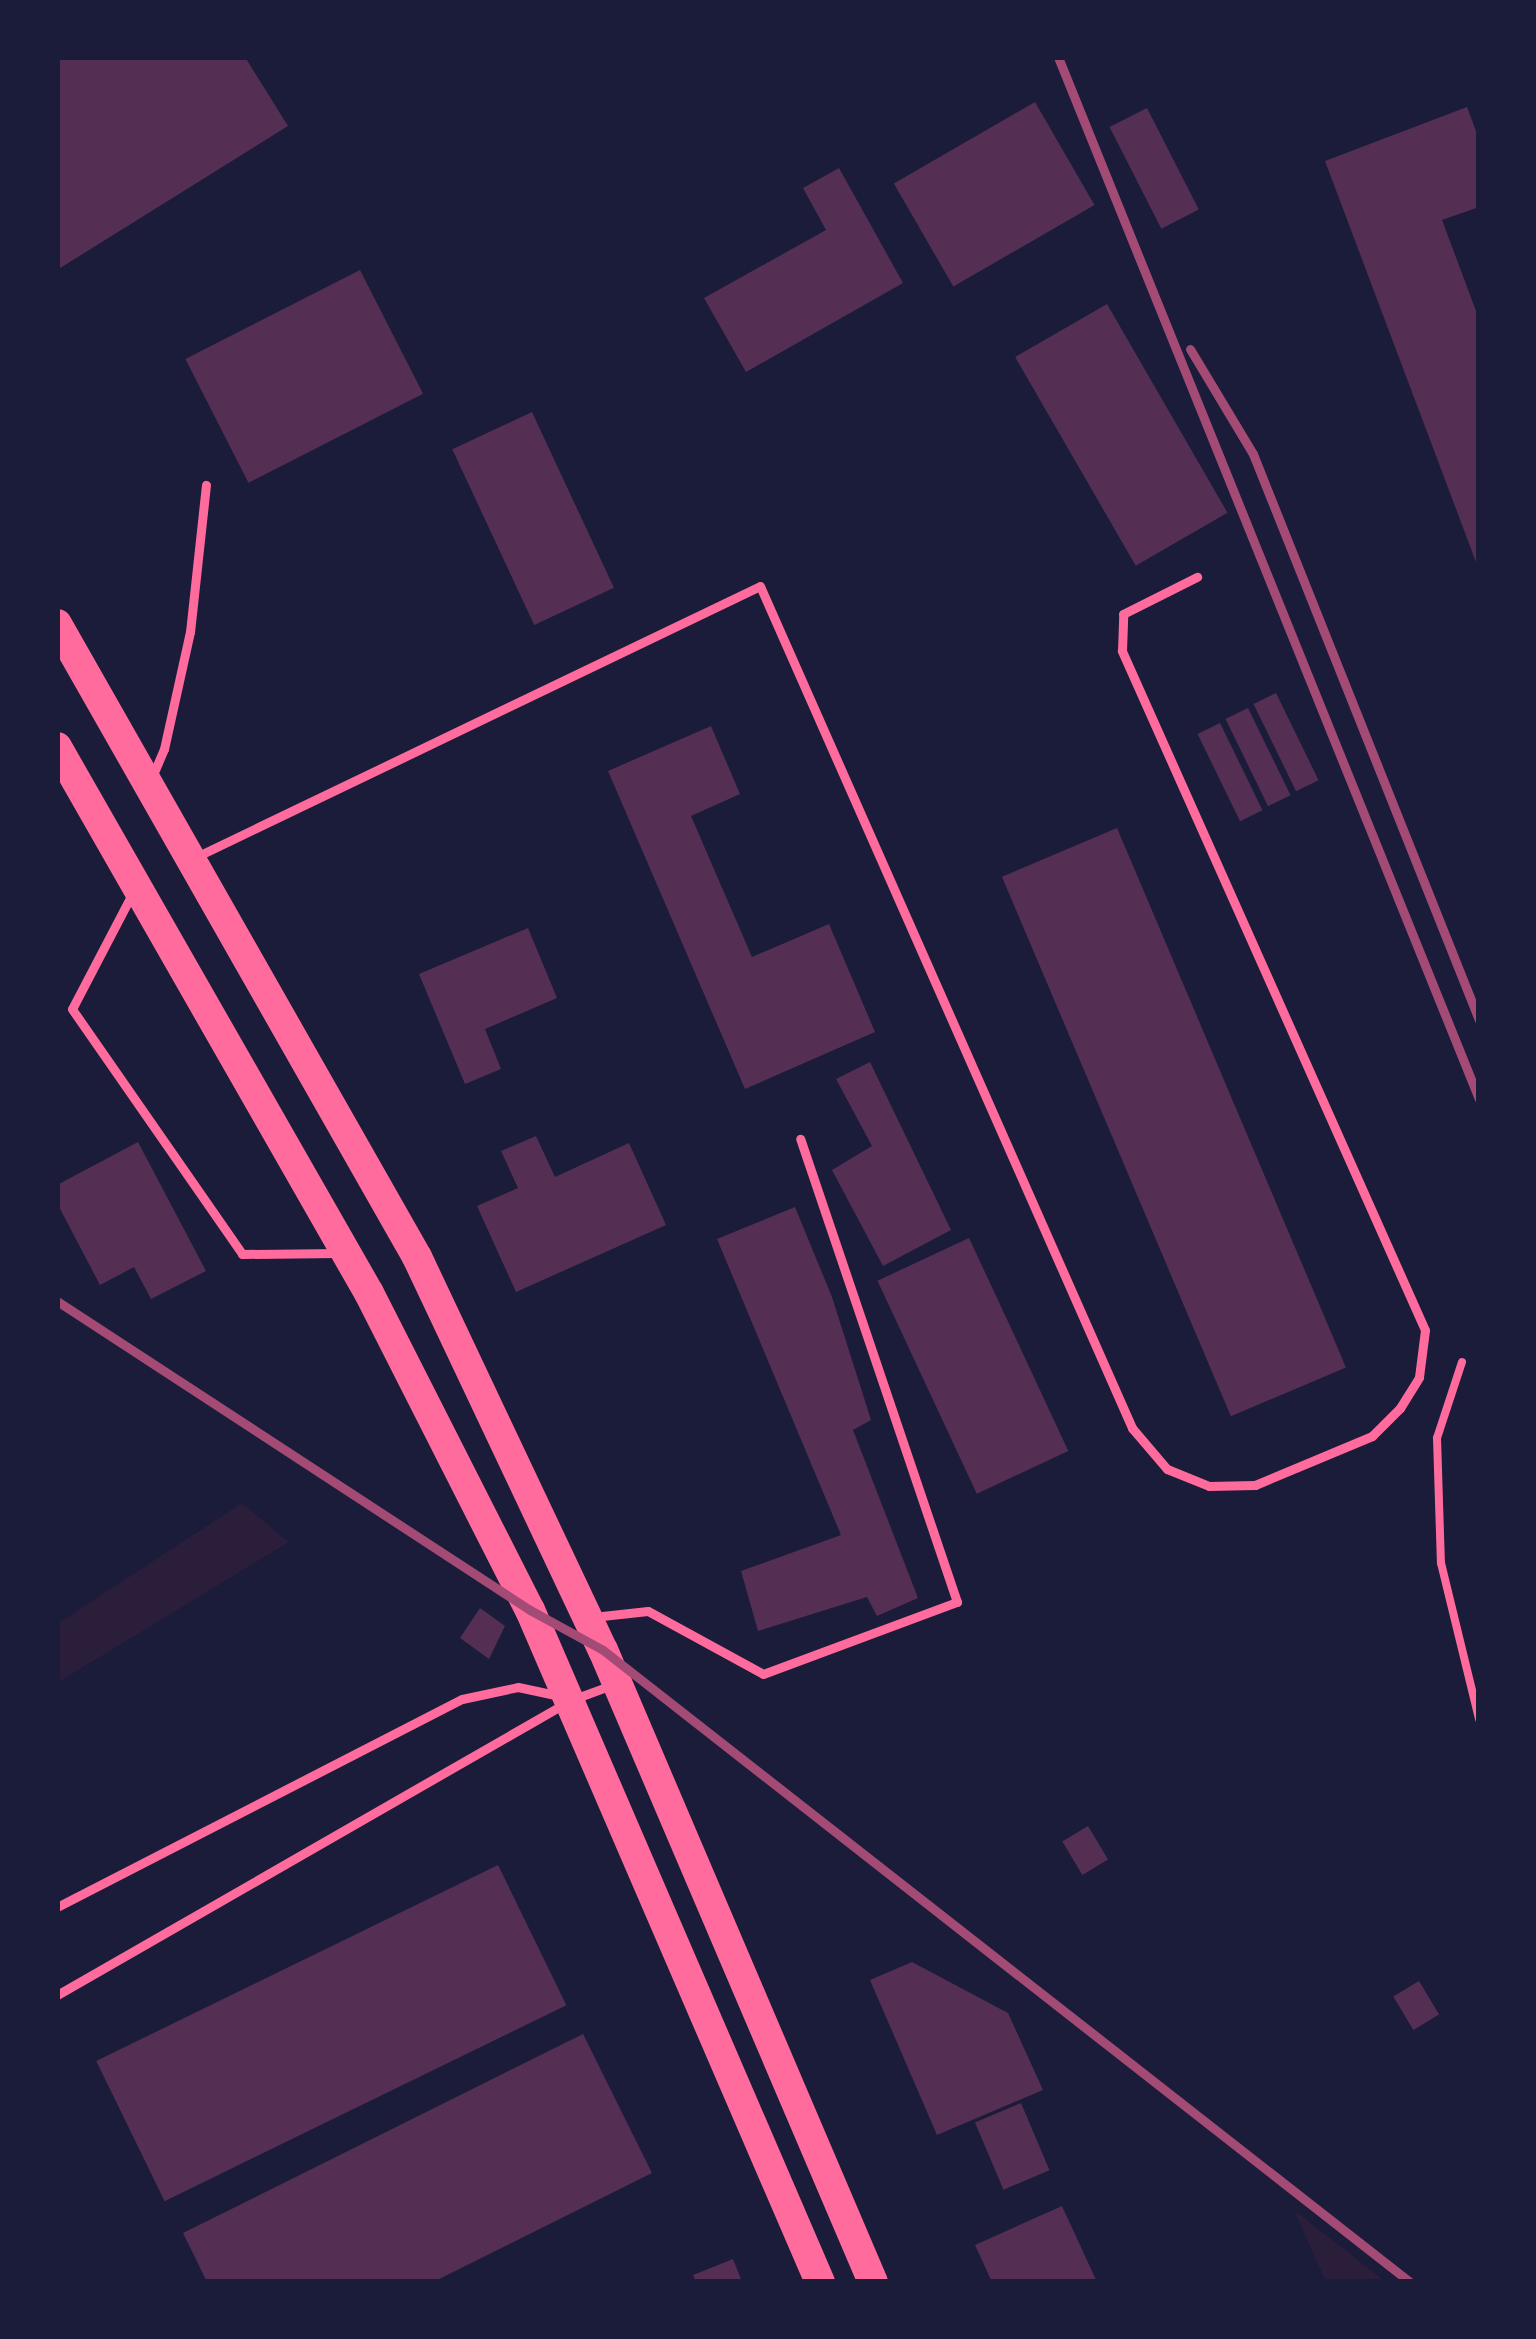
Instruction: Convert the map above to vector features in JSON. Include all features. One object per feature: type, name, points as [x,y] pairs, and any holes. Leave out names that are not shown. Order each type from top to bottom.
[{"type":"main road","points":[[57,624],[417,1257],[588,1617],[873,2282]]},
{"type":"main road","points":[[57,747],[346,1252],[571,1700],[820,2282]]},
{"type":"lane","points":[[148,788],[164,749],[190,632],[206,485]]},
{"type":"lane","points":[[188,861],[760,586],[1132,1428],[1167,1468],[1209,1486],[1256,1485],[1372,1436],[1400,1408],[1419,1377],[1425,1330],[1122,651],[1123,614],[1197,577]]},
{"type":"lane","points":[[136,886],[72,1009],[242,1254],[346,1252]]},
{"type":"lane","points":[[588,1617],[648,1611],[763,1673],[957,1602],[800,1139]]},
{"type":"lane","points":[[57,1995],[571,1700],[617,1683]]},
{"type":"lane","points":[[57,1907],[462,1699],[518,1687],[571,1700]]},
{"type":"path","points":[[1462,1362],[1437,1438],[1441,1563],[1479,1719]]},
{"type":"shaded area","points":[[242,1503],[289,1542],[57,1683],[57,1624]]},
{"type":"shaded area","points":[[1294,2210],[1386,2282],[1326,2282]]},
{"type":"building","points":[[57,57],[245,57],[288,126],[57,270]]},
{"type":"building","points":[[1035,102],[1094,205],[953,287],[894,184]]},
{"type":"building","points":[[1467,107],[1479,139],[1479,207],[1442,220],[1479,319],[1479,570],[1325,161]]},
{"type":"building","points":[[1147,108],[1199,210],[1161,229],[1110,127]]},
{"type":"building","points":[[839,168],[903,283],[746,372],[704,298],[826,230],[803,188]]},
{"type":"building","points":[[360,270],[423,394],[248,483],[185,359]]},
{"type":"building","points":[[1107,304],[1228,513],[1136,566],[1015,357]]},
{"type":"building","points":[[532,412],[614,588],[534,625],[452,449]]},
{"type":"building","points":[[1276,693],[1319,780],[1296,791],[1254,704]]},
{"type":"building","points":[[1248,708],[1291,795],[1268,806],[1226,719]]},
{"type":"building","points":[[1220,723],[1263,810],[1240,821],[1198,734]]},
{"type":"building","points":[[711,726],[740,794],[691,816],[752,957],[829,924],[875,1032],[745,1089],[608,771]]},
{"type":"building","points":[[1117,828],[1346,1367],[1231,1416],[1002,877]]},
{"type":"building","points":[[528,928],[557,998],[485,1029],[501,1069],[465,1084],[419,974]]},
{"type":"building","points":[[870,1062],[951,1230],[883,1266],[832,1170],[872,1146],[836,1079]]},
{"type":"building","points":[[536,1136],[555,1177],[629,1143],[666,1225],[516,1292],[477,1206],[518,1188],[501,1151]]},
{"type":"building","points":[[138,1142],[206,1271],[151,1299],[134,1267],[100,1285],[57,1203],[57,1185]]},
{"type":"building","points":[[795,1207],[832,1297],[871,1420],[853,1430],[918,1598],[877,1616],[867,1597],[758,1631],[741,1571],[841,1535],[717,1239]]},
{"type":"building","points":[[969,1238],[1068,1451],[977,1494],[877,1281]]},
{"type":"building","points":[[480,1608],[505,1626],[489,1659],[460,1638]]},
{"type":"building","points":[[1088,1826],[1108,1859],[1082,1875],[1062,1841]]},
{"type":"building","points":[[498,1865],[566,2005],[165,2201],[96,2061]]},
{"type":"building","points":[[912,1962],[1008,2013],[1043,2090],[937,2135],[870,1980]]},
{"type":"building","points":[[1419,1981],[1439,2014],[1413,2030],[1393,1996]]},
{"type":"building","points":[[583,2034],[652,2173],[433,2282],[207,2282],[183,2233]]},
{"type":"building","points":[[1021,2103],[1050,2170],[1003,2190],[975,2123]]},
{"type":"building","points":[[1062,2206],[1097,2282],[992,2282],[975,2245]]},
{"type":"building","points":[[733,2259],[742,2282],[696,2282],[693,2275]]},
{"type":"railway","points":[[1058,57],[1479,1099]]},
{"type":"railway","points":[[1190,349],[1253,454],[1479,1020]]},
{"type":"railway","points":[[57,1301],[530,1610],[603,1650],[1410,2282]]}]
